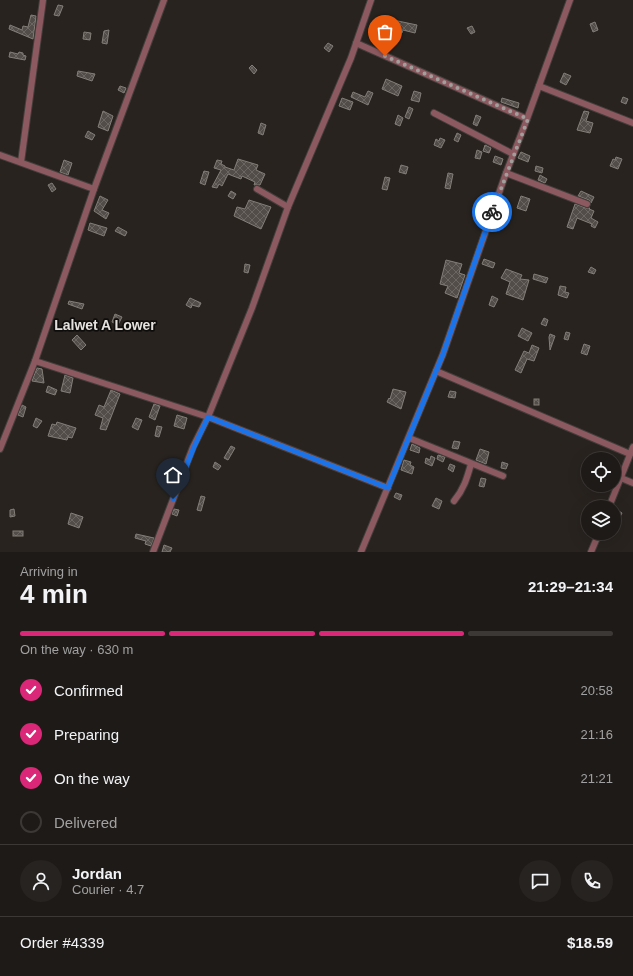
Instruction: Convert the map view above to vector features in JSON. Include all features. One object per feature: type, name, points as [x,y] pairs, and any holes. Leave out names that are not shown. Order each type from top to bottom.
[{"type":"street","points":[[21,162],[43,0]]},
{"type":"street","points":[[0,449],[35,360],[94,189],[164,0]]},
{"type":"street","points":[[153,552],[194,447],[208,417],[252,308],[288,207],[356,43],[372,0]]},
{"type":"street","points":[[361,552],[436,371],[506,173],[528,119],[570,0]]},
{"type":"street","points":[[356,43],[528,119]]},
{"type":"street","points":[[540,86],[633,122]]},
{"type":"street","points":[[434,113],[513,154]]},
{"type":"street","points":[[0,155],[94,189]]},
{"type":"street","points":[[506,173],[587,204]]},
{"type":"street","points":[[258,189],[288,207]]},
{"type":"street","points":[[35,360],[208,417],[388,488]]},
{"type":"street","points":[[436,371],[630,454]]},
{"type":"street","points":[[409,438],[503,476]]},
{"type":"street","points":[[633,447],[621,478],[633,483]]},
{"type":"street","points":[[454,500],[461,493],[471,464]]},
{"type":"street","points":[[591,552],[596,540]]},
{"type":"building","points":[[58,5],[63,6],[59,16],[54,15]]},
{"type":"building","points":[[31,15],[36,16],[33,39],[9,29],[10,25],[22,30],[23,26],[28,27]]},
{"type":"building","points":[[393,20],[417,25],[415,33],[403,30],[402,33],[390,30]]},
{"type":"building","points":[[595,22],[598,30],[593,32],[590,24]]},
{"type":"building","points":[[472,26],[475,32],[471,34],[467,28]]},
{"type":"building","points":[[109,30],[107,44],[102,43],[104,31]]},
{"type":"building","points":[[84,32],[91,33],[90,40],[83,39]]},
{"type":"building","points":[[328,43],[333,46],[329,52],[324,48]]},
{"type":"building","points":[[10,52],[18,54],[19,52],[23,53],[23,55],[26,56],[25,60],[9,57]]},
{"type":"building","points":[[252,65],[257,70],[254,74],[249,68]]},
{"type":"building","points":[[78,71],[95,74],[92,81],[77,76]]},
{"type":"building","points":[[564,73],[571,76],[566,85],[560,82]]},
{"type":"building","points":[[386,79],[402,86],[398,96],[382,89]]},
{"type":"building","points":[[120,86],[126,88],[124,93],[118,90]]},
{"type":"building","points":[[368,91],[373,93],[368,105],[351,97],[353,92],[365,97]]},
{"type":"building","points":[[414,91],[421,93],[419,102],[411,100]]},
{"type":"building","points":[[623,97],[628,99],[626,104],[621,102]]},
{"type":"building","points":[[342,98],[353,102],[350,110],[339,106]]},
{"type":"building","points":[[502,98],[519,103],[518,108],[501,102]]},
{"type":"building","points":[[409,107],[413,109],[409,119],[405,117]]},
{"type":"building","points":[[103,111],[113,116],[108,131],[98,127]]},
{"type":"building","points":[[584,111],[589,112],[586,121],[593,123],[590,133],[577,130]]},
{"type":"building","points":[[398,115],[403,118],[400,126],[395,124]]},
{"type":"building","points":[[476,115],[481,117],[477,126],[473,124]]},
{"type":"building","points":[[261,123],[266,125],[263,135],[258,133]]},
{"type":"building","points":[[88,131],[95,135],[92,140],[85,137]]},
{"type":"building","points":[[457,133],[461,135],[458,142],[454,140]]},
{"type":"building","points":[[440,138],[445,140],[441,148],[434,145],[436,139],[439,141]]},
{"type":"building","points":[[485,145],[491,148],[489,153],[483,151]]},
{"type":"building","points":[[477,150],[482,152],[480,159],[475,158]]},
{"type":"building","points":[[521,152],[530,156],[528,162],[518,158]]},
{"type":"building","points":[[495,156],[503,159],[501,165],[493,162]]},
{"type":"building","points":[[616,157],[622,159],[618,169],[610,166],[613,159],[615,160]]},
{"type":"building","points":[[238,159],[258,165],[256,170],[265,174],[260,185],[254,185],[255,182],[242,176],[241,179],[228,174],[222,186],[219,184],[217,188],[212,187],[221,170],[214,168],[217,160],[222,161],[221,164],[225,167],[234,170]]},
{"type":"building","points":[[64,160],[72,163],[68,175],[60,172]]},
{"type":"building","points":[[401,165],[408,167],[406,174],[399,172]]},
{"type":"building","points":[[536,166],[543,168],[542,173],[535,171]]},
{"type":"building","points":[[204,171],[209,172],[205,185],[200,183]]},
{"type":"building","points":[[448,173],[453,174],[450,189],[445,188]]},
{"type":"building","points":[[540,175],[547,179],[545,183],[538,180]]},
{"type":"building","points":[[385,177],[390,178],[387,190],[382,189]]},
{"type":"building","points":[[52,183],[56,189],[52,192],[48,185]]},
{"type":"building","points":[[231,191],[236,194],[233,199],[228,196]]},
{"type":"building","points":[[581,191],[594,197],[591,203],[589,200],[578,196]]},
{"type":"building","points":[[100,196],[108,200],[102,210],[109,213],[106,219],[94,211]]},
{"type":"building","points":[[521,196],[530,199],[526,211],[517,208]]},
{"type":"building","points":[[249,200],[271,207],[261,229],[234,216],[237,207],[245,209]]},
{"type":"building","points":[[575,204],[590,208],[589,209],[594,211],[591,218],[598,222],[595,228],[591,226],[592,224],[577,218],[573,229],[567,227]]},
{"type":"building","points":[[90,223],[107,228],[104,236],[88,230]]},
{"type":"building","points":[[118,227],[127,232],[125,236],[115,231]]},
{"type":"building","points":[[484,259],[495,263],[493,268],[482,264]]},
{"type":"building","points":[[446,260],[462,264],[459,273],[465,275],[457,298],[445,293],[448,286],[440,284]]},
{"type":"building","points":[[245,264],[250,265],[248,273],[244,272]]},
{"type":"building","points":[[591,267],[596,270],[594,274],[588,272]]},
{"type":"building","points":[[506,269],[522,275],[520,279],[529,280],[523,300],[506,294],[510,282],[501,278]]},
{"type":"building","points":[[534,274],[548,278],[546,283],[533,279]]},
{"type":"building","points":[[560,286],[566,287],[565,292],[569,293],[567,298],[558,295]]},
{"type":"building","points":[[492,296],[498,299],[494,307],[489,305]]},
{"type":"building","points":[[190,298],[201,303],[199,307],[192,305],[191,308],[186,305]]},
{"type":"building","points":[[69,301],[84,304],[82,309],[68,304]]},
{"type":"building","points":[[115,314],[122,317],[118,325],[112,322]]},
{"type":"building","points":[[544,318],[548,320],[546,326],[541,324]]},
{"type":"building","points":[[522,328],[532,333],[528,341],[518,336]]},
{"type":"building","points":[[566,332],[570,333],[568,340],[564,339]]},
{"type":"building","points":[[550,334],[555,336],[550,350],[549,337]]},
{"type":"building","points":[[77,335],[86,345],[81,350],[72,340]]},
{"type":"building","points":[[584,344],[590,346],[587,355],[581,353]]},
{"type":"building","points":[[532,345],[539,348],[534,361],[527,359],[521,373],[515,370],[524,351],[529,353]]},
{"type":"building","points":[[37,368],[42,369],[44,383],[32,381]]},
{"type":"building","points":[[65,375],[73,378],[70,393],[61,391]]},
{"type":"building","points":[[48,386],[57,390],[55,395],[46,392]]},
{"type":"building","points":[[393,389],[406,392],[401,409],[387,402],[389,398],[390,399]]},
{"type":"building","points":[[111,390],[120,394],[106,430],[100,429],[103,418],[95,415],[99,405],[104,407]]},
{"type":"building","points":[[450,391],[456,392],[455,398],[448,397]]},
{"type":"building","points":[[534,399],[539,399],[539,405],[534,405]]},
{"type":"building","points":[[154,404],[160,406],[155,420],[149,417]]},
{"type":"building","points":[[22,405],[26,407],[23,417],[18,415]]},
{"type":"building","points":[[177,415],[187,418],[184,429],[174,426]]},
{"type":"building","points":[[36,418],[42,421],[37,428],[33,426]]},
{"type":"building","points":[[136,418],[142,420],[138,430],[132,427]]},
{"type":"building","points":[[57,422],[76,428],[72,438],[68,437],[67,440],[48,436],[52,424],[56,425]]},
{"type":"building","points":[[157,426],[162,427],[159,437],[155,436]]},
{"type":"building","points":[[454,441],[460,442],[458,449],[452,448]]},
{"type":"building","points":[[412,444],[420,448],[419,453],[410,450]]},
{"type":"building","points":[[231,446],[235,448],[228,460],[224,458]]},
{"type":"building","points":[[480,449],[489,452],[486,464],[476,460]]},
{"type":"building","points":[[438,455],[445,457],[443,462],[437,459]]},
{"type":"building","points":[[431,456],[435,458],[432,466],[425,463],[426,458],[430,460]]},
{"type":"building","points":[[404,460],[411,462],[410,465],[414,467],[412,474],[401,470]]},
{"type":"building","points":[[215,462],[221,466],[218,470],[213,467]]},
{"type":"building","points":[[502,462],[508,464],[506,469],[501,468]]},
{"type":"building","points":[[450,464],[455,466],[453,472],[448,469]]},
{"type":"building","points":[[481,478],[486,479],[484,487],[479,486]]},
{"type":"building","points":[[396,493],[402,495],[400,500],[394,497]]},
{"type":"building","points":[[201,496],[205,497],[201,511],[197,510]]},
{"type":"building","points":[[436,498],[442,501],[439,509],[432,506]]},
{"type":"building","points":[[14,509],[15,516],[10,517],[10,510]]},
{"type":"building","points":[[174,509],[179,510],[177,516],[172,514]]},
{"type":"building","points":[[71,513],[83,517],[79,528],[68,524]]},
{"type":"building","points":[[13,531],[23,531],[23,536],[13,536]]},
{"type":"building","points":[[136,534],[154,538],[151,546],[145,544],[146,541],[135,538]]},
{"type":"building","points":[[164,545],[172,548],[170,552],[162,552]]},
{"type":"way so far","points":[[385,56],[528,119],[492,212]]},
{"type":"district","name":"Lalwet A Lower","points":[[105,325]]},
{"type":"route","points":[[173,499],[208,417],[388,488],[443,354],[492,212]]}]
